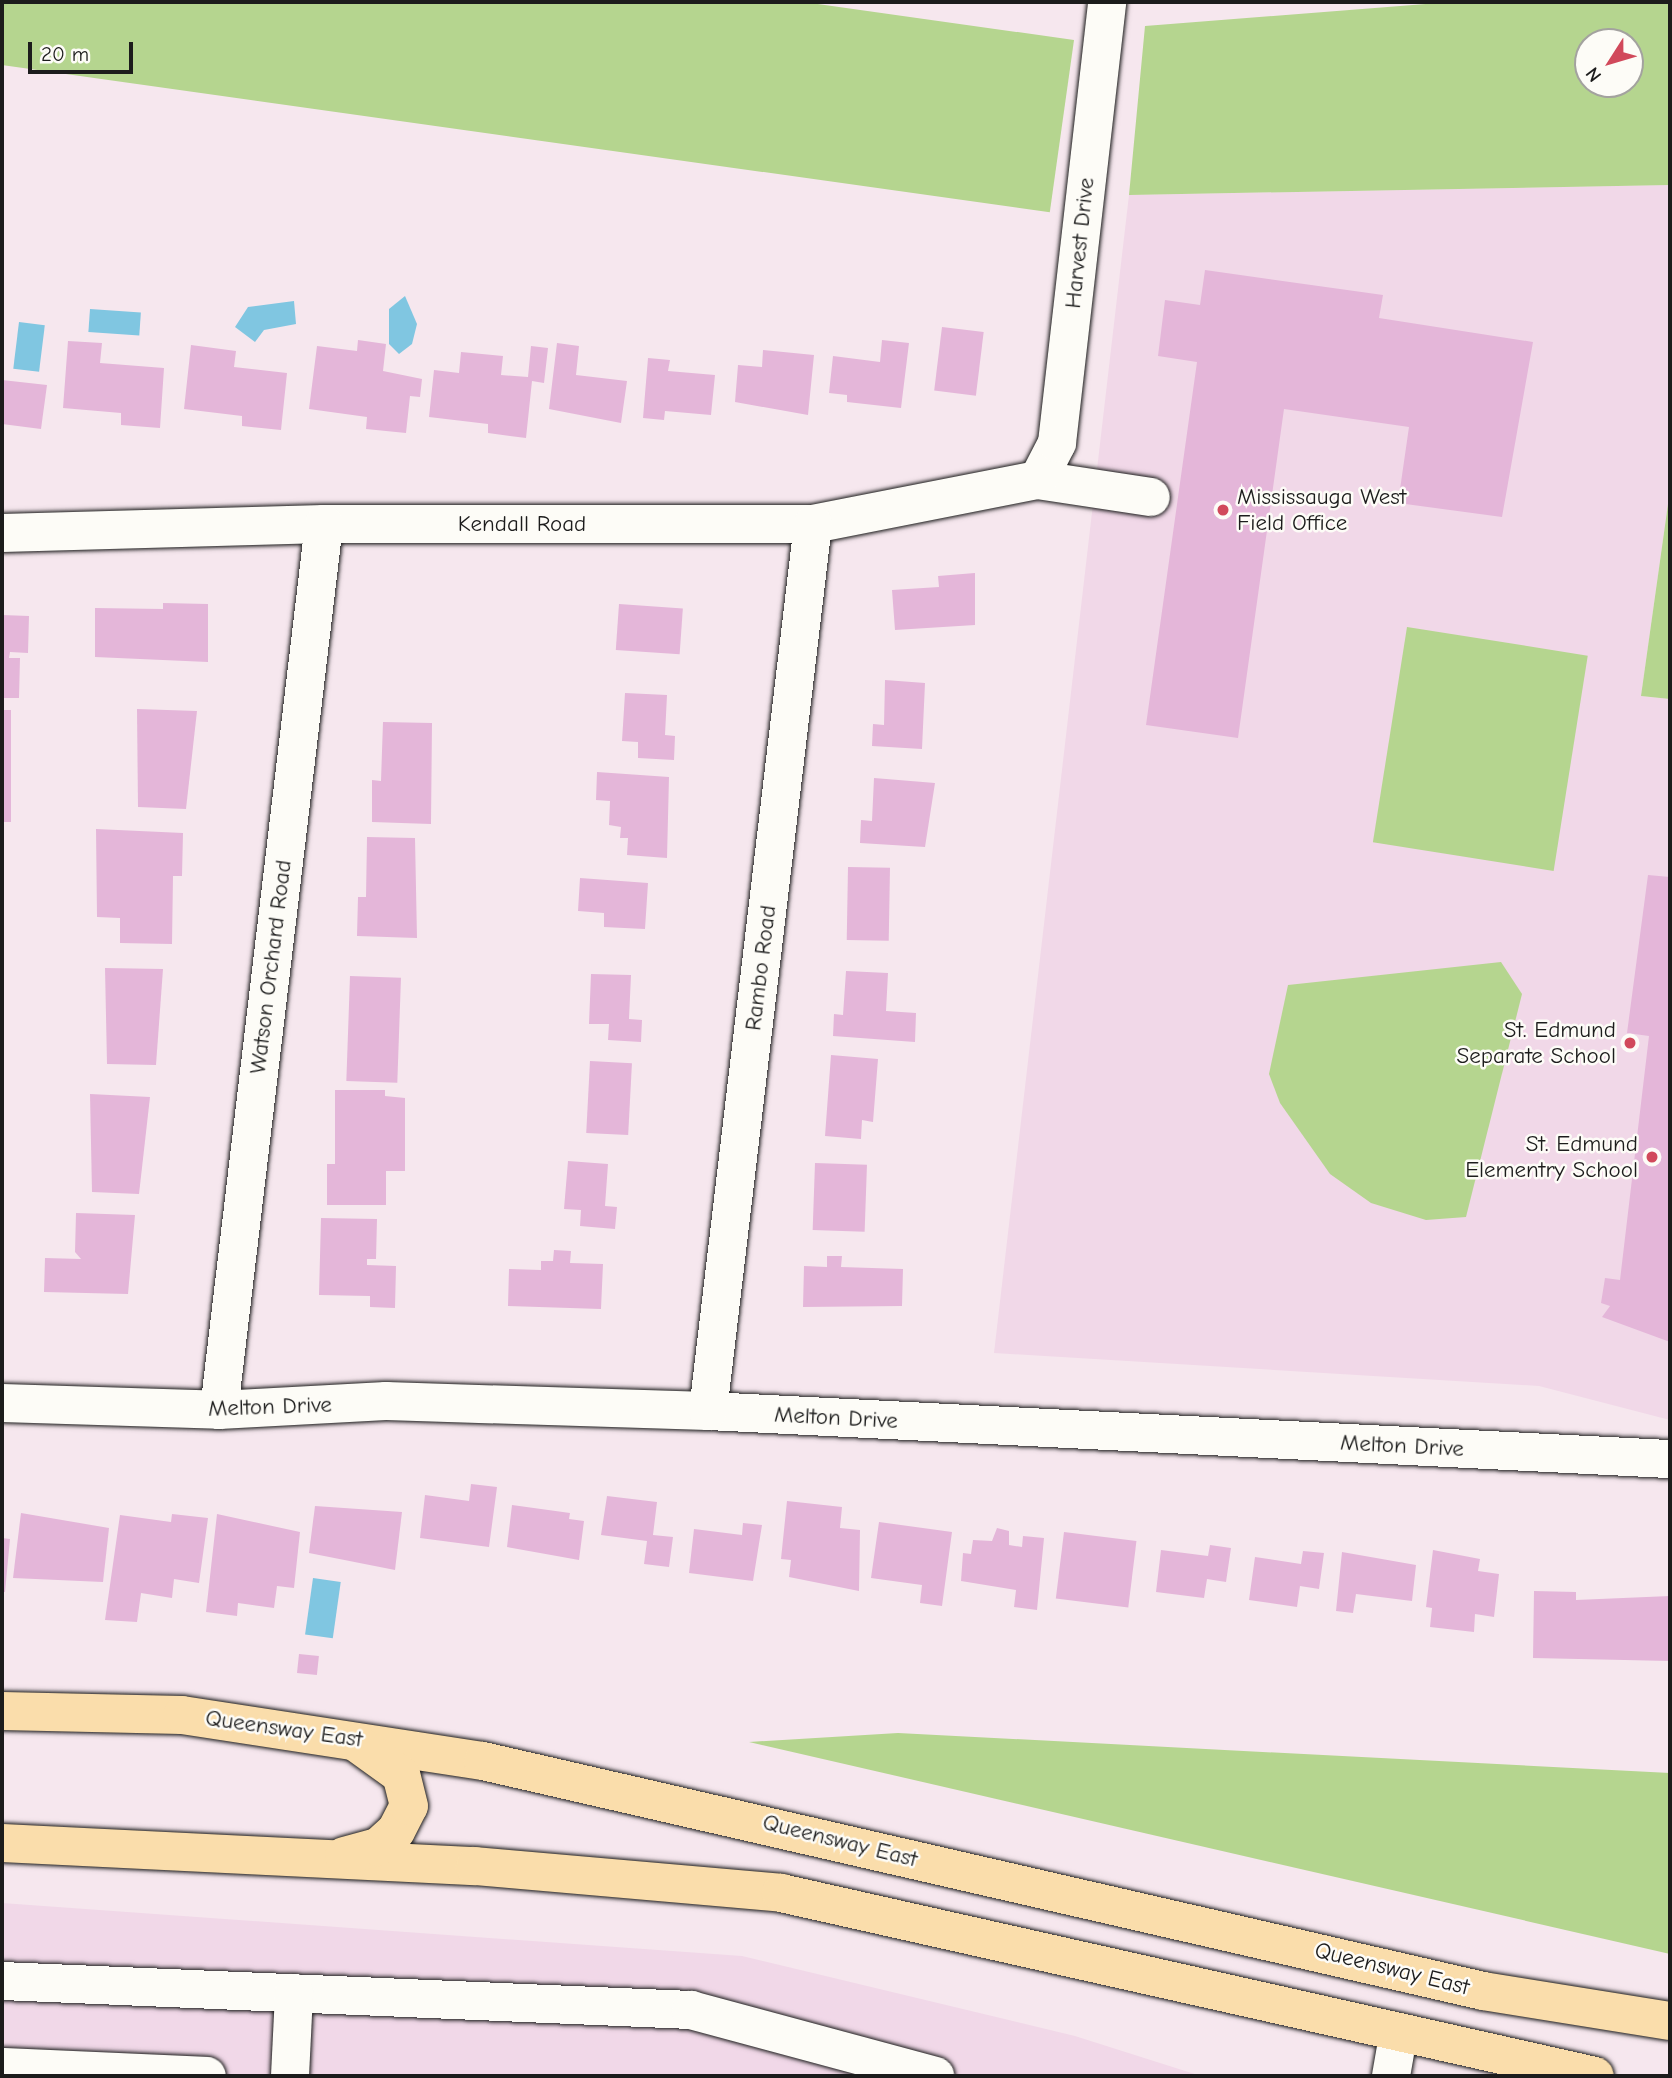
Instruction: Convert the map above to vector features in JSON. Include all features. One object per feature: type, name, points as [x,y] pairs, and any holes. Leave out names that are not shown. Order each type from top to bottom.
[{"type":"main road","name":"Queensway East","points":[[2,1711],[182,1715],[350,1738],[657,1797],[1483,1991],[1670,2021]]},
{"type":"main road","points":[[328,1860],[378,1847],[396,1831],[409,1806],[401,1775],[350,1738]]},
{"type":"main road","points":[[2,1843],[629,1877],[781,1893],[1398,2036],[1595,2076]]},
{"type":"street","name":"Harvest Drive","points":[[1038,480],[1057,443],[1107,2]]},
{"type":"street","name":"Kendall Road","points":[[2,533],[324,524],[813,524],[1038,480],[1151,497]]},
{"type":"street","name":"Watson Orchard Road","points":[[219,1410],[324,524]]},
{"type":"street","name":"Rambo Road","points":[[708,1411],[813,524]]},
{"type":"street","name":"Melton Drive","points":[[2,1403],[219,1410],[386,1401],[708,1411],[1667,1450]]},
{"type":"street","points":[[2,1981],[691,2010],[935,2076]]},
{"type":"street","points":[[290,2076],[294,1993]]},
{"type":"street","points":[[1391,2076],[1398,2036]]},
{"type":"street","points":[[2,2067],[207,2076]]},
{"type":"shaded area","points":[[1670,185],[1670,490],[1641,696],[1670,699],[1670,1420],[1539,1386],[994,1353],[1129,195]]},
{"type":"shaded area","points":[[2,1903],[742,1956],[1075,2036],[1201,2076],[2,2076]]},
{"type":"green space","points":[[2,2],[804,2],[1074,40],[1050,212],[2,65]]},
{"type":"green space","points":[[1451,2],[1670,2],[1670,185],[1129,195],[1145,26]]},
{"type":"green space","points":[[1670,490],[1670,699],[1641,696]]},
{"type":"green space","points":[[1407,627],[1588,656],[1554,871],[1373,842]]},
{"type":"green space","points":[[1501,962],[1522,994],[1466,1217],[1426,1220],[1371,1203],[1330,1174],[1280,1103],[1269,1074],[1288,985]]},
{"type":"green space","points":[[898,1733],[1670,1773],[1670,1954],[749,1742]]},
{"type":"water","points":[[405,296],[417,324],[412,344],[399,354],[389,344],[389,309]]},
{"type":"water","points":[[294,301],[296,324],[264,330],[255,342],[235,327],[248,307]]},
{"type":"water","points":[[90,309],[141,313],[139,336],[88,332]]},
{"type":"water","points":[[19,322],[45,325],[39,372],[13,369]]},
{"type":"water","points":[[313,1578],[341,1582],[333,1638],[305,1634]]},
{"type":"building","name":"Mississauga West Field Office","points":[[1205,270],[1383,295],[1379,318],[1533,342],[1502,517],[1398,503],[1409,427],[1284,409],[1238,738],[1146,725],[1197,362],[1158,356],[1165,300],[1200,305]]},
{"type":"building","points":[[942,327],[984,332],[976,396],[934,391]]},
{"type":"building","points":[[358,340],[386,344],[383,371],[422,379],[420,397],[410,396],[406,433],[366,429],[367,417],[309,409],[317,346],[357,351]]},
{"type":"building","points":[[882,340],[909,343],[901,408],[847,402],[847,395],[829,393],[833,356],[880,362]]},
{"type":"building","points":[[68,341],[102,343],[100,363],[164,368],[160,428],[121,425],[121,413],[63,408]]},
{"type":"building","points":[[557,343],[579,346],[576,375],[627,381],[621,423],[549,409]]},
{"type":"building","points":[[191,345],[236,351],[234,367],[287,373],[281,430],[242,426],[242,416],[184,409]]},
{"type":"building","points":[[531,346],[548,348],[544,383],[532,381],[526,438],[488,433],[488,424],[429,417],[434,370],[459,373],[461,352],[503,356],[501,375],[528,377]]},
{"type":"building","points":[[763,350],[814,355],[808,415],[735,402],[738,365],[762,367]]},
{"type":"building","points":[[648,358],[670,360],[668,371],[715,375],[711,415],[665,411],[664,420],[643,418]]},
{"type":"building","points":[[2,380],[47,385],[41,429],[2,424]]},
{"type":"building","points":[[975,573],[975,625],[895,630],[892,590],[939,587],[938,576]]},
{"type":"building","points":[[163,603],[208,604],[208,662],[95,657],[95,608],[163,609]]},
{"type":"building","points":[[619,604],[683,608],[680,654],[616,650]]},
{"type":"building","points":[[2,615],[29,616],[28,653],[10,652],[9,658],[20,658],[19,698],[2,698]]},
{"type":"building","points":[[885,680],[925,683],[922,749],[872,746],[873,724],[884,725]]},
{"type":"building","points":[[625,693],[667,695],[665,735],[675,736],[674,760],[638,758],[638,742],[622,741]]},
{"type":"building","points":[[137,709],[197,711],[186,809],[138,807]]},
{"type":"building","points":[[2,710],[11,710],[11,822],[2,822]]},
{"type":"building","points":[[383,722],[432,723],[431,824],[372,822],[372,780],[381,781]]},
{"type":"building","points":[[597,772],[669,777],[667,858],[627,855],[628,838],[620,838],[621,827],[609,825],[610,801],[596,800]]},
{"type":"building","points":[[874,778],[935,783],[925,847],[860,843],[861,820],[872,821]]},
{"type":"building","points":[[96,829],[183,833],[182,876],[173,876],[172,944],[120,943],[120,918],[97,917]]},
{"type":"building","points":[[367,837],[415,838],[417,938],[357,936],[358,897],[366,897]]},
{"type":"building","points":[[848,867],[890,868],[889,941],[847,940]]},
{"type":"building","name":"St. Edmund Elementry School","points":[[1648,875],[1670,877],[1670,1342],[1602,1317],[1610,1306],[1601,1303],[1605,1278],[1620,1280],[1649,1036],[1627,1033]]},
{"type":"building","points":[[580,878],[648,883],[645,929],[604,927],[604,913],[578,911]]},
{"type":"building","points":[[105,968],[163,969],[156,1065],[107,1064]]},
{"type":"building","points":[[846,971],[888,973],[886,1011],[916,1013],[915,1042],[833,1036],[834,1014],[843,1015]]},
{"type":"building","points":[[591,974],[631,975],[629,1019],[642,1020],[641,1042],[608,1040],[609,1024],[589,1024]]},
{"type":"building","points":[[350,976],[401,978],[397,1083],[346,1081]]},
{"type":"building","points":[[831,1055],[878,1059],[873,1122],[862,1120],[861,1139],[825,1136]]},
{"type":"building","points":[[590,1061],[632,1063],[628,1135],[586,1133]]},
{"type":"building","points":[[335,1090],[385,1090],[385,1096],[405,1098],[405,1171],[386,1171],[386,1205],[327,1205],[327,1164],[335,1164]]},
{"type":"building","points":[[90,1094],[150,1097],[139,1194],[92,1192]]},
{"type":"building","points":[[568,1161],[608,1164],[605,1206],[617,1207],[615,1229],[580,1226],[581,1210],[564,1209]]},
{"type":"building","points":[[815,1163],[867,1165],[865,1232],[813,1230]]},
{"type":"building","points":[[76,1213],[135,1215],[128,1294],[44,1292],[45,1258],[81,1259],[75,1252]]},
{"type":"building","points":[[321,1218],[377,1219],[376,1259],[367,1259],[367,1265],[396,1266],[395,1308],[370,1307],[370,1296],[319,1295]]},
{"type":"building","points":[[554,1250],[571,1251],[570,1263],[603,1264],[601,1309],[508,1306],[509,1269],[541,1270],[541,1261],[553,1261]]},
{"type":"building","points":[[827,1256],[842,1256],[841,1267],[903,1269],[902,1306],[803,1307],[804,1266],[827,1267]]},
{"type":"building","points":[[471,1484],[497,1487],[489,1547],[420,1538],[425,1495],[469,1501]]},
{"type":"building","points":[[607,1496],[657,1502],[653,1535],[673,1537],[669,1567],[644,1564],[647,1541],[601,1535]]},
{"type":"building","points":[[787,1501],[842,1507],[840,1528],[860,1530],[859,1591],[789,1577],[791,1560],[781,1559]]},
{"type":"building","points":[[512,1505],[570,1513],[569,1519],[584,1521],[579,1560],[507,1547]]},
{"type":"building","points":[[315,1506],[402,1512],[395,1570],[309,1553]]},
{"type":"building","points":[[21,1513],[109,1528],[103,1582],[13,1578]]},
{"type":"building","points":[[172,1514],[208,1518],[199,1583],[174,1579],[172,1598],[141,1593],[137,1622],[105,1620],[120,1515],[171,1522]]},
{"type":"building","points":[[217,1514],[300,1532],[294,1588],[277,1586],[274,1608],[238,1603],[237,1616],[206,1612]]},
{"type":"building","points":[[879,1522],[952,1532],[942,1606],[920,1603],[922,1585],[871,1578]]},
{"type":"building","points":[[743,1523],[762,1525],[753,1581],[689,1573],[694,1529],[742,1535]]},
{"type":"building","points":[[997,1528],[1009,1531],[1009,1545],[1022,1547],[1023,1536],[1044,1538],[1037,1610],[1014,1607],[1016,1590],[961,1581],[963,1553],[971,1554],[973,1540],[992,1541]]},
{"type":"building","points":[[1064,1532],[1136,1541],[1128,1607],[1056,1599]]},
{"type":"building","points":[[2,1538],[10,1539],[5,1592],[2,1592]]},
{"type":"building","points":[[1210,1545],[1231,1548],[1226,1582],[1207,1579],[1204,1598],[1156,1592],[1161,1550],[1208,1556]]},
{"type":"building","points":[[1433,1550],[1480,1559],[1478,1571],[1499,1574],[1494,1617],[1475,1614],[1474,1632],[1430,1627],[1432,1608],[1426,1607]]},
{"type":"building","points":[[1303,1551],[1324,1553],[1319,1589],[1300,1586],[1297,1607],[1249,1600],[1255,1557],[1301,1564]]},
{"type":"building","points":[[1342,1552],[1416,1565],[1412,1601],[1356,1594],[1353,1613],[1336,1611]]},
{"type":"building","points":[[1534,1591],[1576,1592],[1576,1600],[1670,1596],[1670,1661],[1533,1658]]},
{"type":"building","points":[[299,1654],[319,1656],[317,1675],[297,1673]]},
{"type":"place","name":"Mississauga West Field Office","points":[[1223,510]]},
{"type":"place","name":"St. Edmund Separate School","points":[[1630,1043]]},
{"type":"place","name":"St. Edmund Elementry School","points":[[1652,1157]]}]
